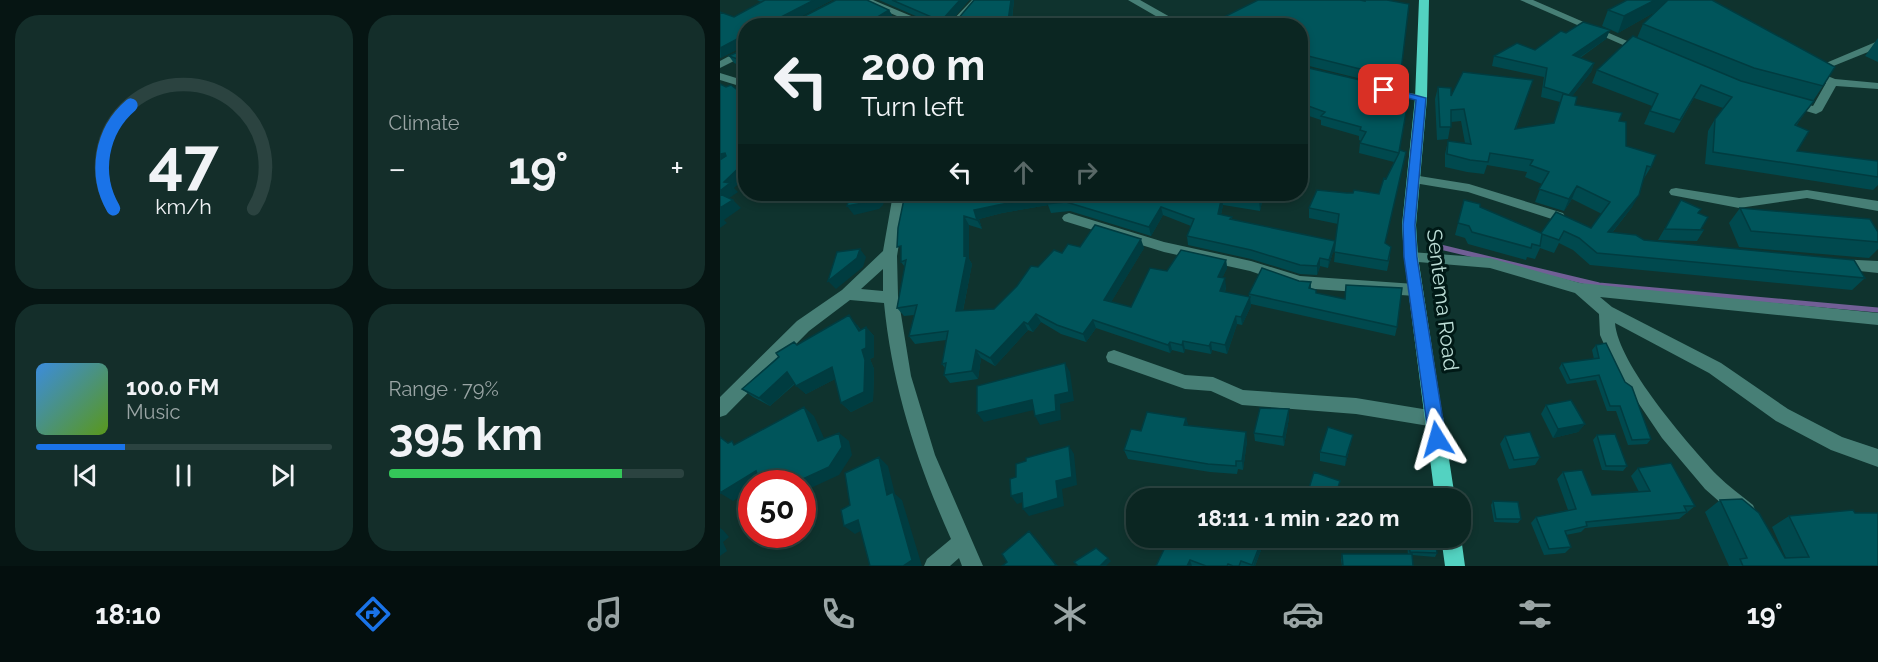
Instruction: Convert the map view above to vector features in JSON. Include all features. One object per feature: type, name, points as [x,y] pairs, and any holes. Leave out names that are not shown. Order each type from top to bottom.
[{"type":"main road","name":"Sentema Road","points":[[1425,0],[1421,98],[1409,225],[1415,290],[1444,488]]},
{"type":"main road","points":[[1453,548],[1455,566]]},
{"type":"street","points":[[865,0],[910,18]]},
{"type":"street","points":[[960,18],[977,0]]},
{"type":"street","points":[[1133,0],[1166,18]]},
{"type":"street","points":[[1524,0],[1653,54]]},
{"type":"street","points":[[1878,44],[1807,68],[1832,82],[1878,87]]},
{"type":"street","points":[[720,65],[738,55]]},
{"type":"street","points":[[720,76],[738,82]]},
{"type":"street","points":[[1783,102],[1816,111],[1832,82]]},
{"type":"street","points":[[1375,89],[1421,98]]},
{"type":"street","points":[[1413,179],[1469,188],[1558,216]]},
{"type":"street","points":[[1676,192],[1738,203],[1807,194],[1878,206]]},
{"type":"street","points":[[899,201],[890,253],[891,298],[911,407],[930,467],[973,566]]},
{"type":"street","points":[[1069,218],[1164,247],[1251,266],[1300,282],[1415,290]]},
{"type":"street","points":[[720,409],[803,326],[847,294],[890,253]]},
{"type":"street","points":[[1411,257],[1490,262],[1580,289],[1877,314]]},
{"type":"street","points":[[1821,262],[1878,267]]},
{"type":"street","points":[[1580,289],[1606,311],[1715,368],[1782,415],[1837,444],[1878,458]]},
{"type":"street","points":[[847,294],[891,298]]},
{"type":"street","points":[[1606,311],[1608,335],[1620,362],[1668,432],[1712,483],[1751,516],[1756,526]]},
{"type":"street","points":[[1114,357],[1185,382],[1213,384],[1242,397],[1356,406],[1435,419]]},
{"type":"street","points":[[934,566],[963,543]]},
{"type":"building","points":[[765,0],[814,0],[779,18],[738,18],[738,39],[720,48],[720,12],[734,17]]},
{"type":"building","points":[[836,0],[867,0],[889,10],[876,18],[801,18]]},
{"type":"building","points":[[892,0],[960,0],[944,18],[934,18]]},
{"type":"building","points":[[974,0],[1011,0],[1008,18],[959,18]]},
{"type":"building","points":[[1258,0],[1387,0],[1409,4],[1400,79],[1308,56],[1308,18],[1222,18]]},
{"type":"building","points":[[1627,0],[1655,0],[1624,16],[1608,10]]},
{"type":"building","points":[[1668,0],[1712,0],[1835,67],[1823,86],[1754,68],[1643,24]]},
{"type":"building","points":[[1583,22],[1610,30],[1573,55],[1594,63],[1569,95],[1544,87],[1547,68],[1494,56],[1517,43],[1535,50],[1561,31],[1566,33]]},
{"type":"building","points":[[1633,36],[1741,81],[1814,101],[1795,125],[1809,131],[1797,151],[1878,161],[1878,177],[1713,152],[1715,119],[1732,97],[1701,85],[1680,120],[1650,111],[1658,94],[1597,70]]},
{"type":"building","points":[[738,52],[738,59],[729,56]]},
{"type":"building","points":[[1308,68],[1407,91],[1400,106],[1407,107],[1399,152],[1400,150],[1406,152],[1385,243],[1391,247],[1388,261],[1334,252],[1339,214],[1309,208],[1317,190],[1353,193],[1354,190],[1379,194],[1384,178],[1386,179],[1399,153],[1360,143],[1366,132],[1360,130],[1361,127],[1321,116],[1325,112],[1308,106]]},
{"type":"building","points":[[1463,72],[1533,80],[1515,129],[1554,123],[1563,94],[1577,97],[1575,105],[1622,113],[1619,121],[1626,122],[1626,146],[1656,155],[1651,167],[1647,166],[1639,195],[1608,232],[1636,235],[1644,240],[1854,260],[1865,278],[1597,253],[1579,238],[1564,231],[1559,240],[1542,234],[1540,246],[1532,244],[1531,248],[1472,232],[1469,226],[1458,223],[1464,200],[1480,204],[1480,207],[1541,233],[1556,212],[1591,228],[1610,202],[1577,186],[1569,199],[1539,189],[1549,172],[1530,165],[1533,160],[1490,153],[1488,162],[1447,154],[1448,141],[1471,144],[1464,109],[1451,110],[1451,127],[1440,127],[1438,87],[1451,88],[1451,96]]},
{"type":"building","points":[[720,84],[726,87],[731,85],[738,90],[738,169],[724,182],[730,183],[720,191],[720,160],[726,156],[725,153],[720,154]]},
{"type":"building","points":[[720,194],[733,200],[720,208]]},
{"type":"building","points":[[1681,200],[1701,209],[1698,213],[1708,217],[1701,229],[1704,230],[1665,229]]},
{"type":"building","points":[[848,201],[873,201],[847,206]]},
{"type":"building","points":[[904,201],[1020,201],[974,210],[977,220],[964,216],[964,256],[967,255],[956,311],[994,309],[1017,286],[1031,266],[1038,267],[1054,250],[1062,253],[1068,244],[1080,247],[1095,225],[1141,239],[1104,300],[1131,307],[1150,268],[1167,271],[1181,250],[1226,260],[1218,277],[1225,278],[1220,291],[1250,297],[1241,317],[1236,316],[1225,345],[1211,342],[1209,346],[1183,341],[1182,345],[1170,342],[1168,345],[1093,320],[1083,334],[1057,325],[1036,314],[1028,324],[1024,322],[990,358],[976,350],[972,371],[944,375],[946,363],[942,364],[948,331],[909,336],[917,305],[897,308],[906,260],[901,262],[901,246],[897,247]]},
{"type":"building","points":[[1048,201],[1221,201],[1218,214],[1232,217],[1230,219],[1335,241],[1329,260],[1320,258],[1317,266],[1300,265],[1251,250],[1187,236],[1194,219],[1161,207],[1149,227],[1066,202],[1047,204]]},
{"type":"building","points":[[1740,208],[1870,219],[1878,232],[1878,242],[1751,231]]},
{"type":"building","points":[[860,249],[857,258],[828,281],[837,252]]},
{"type":"building","points":[[1262,268],[1299,281],[1311,282],[1309,288],[1316,290],[1316,293],[1345,299],[1346,285],[1402,288],[1397,327],[1249,294]]},
{"type":"building","points":[[849,315],[859,331],[866,327],[866,348],[862,350],[865,360],[864,392],[841,403],[832,367],[796,386],[787,372],[759,398],[742,389],[779,357],[776,353],[794,342],[797,345]]},
{"type":"building","points":[[1606,343],[1625,382],[1632,387],[1651,439],[1632,440],[1620,406],[1610,406],[1599,375],[1570,380],[1562,363],[1599,358],[1596,345]]},
{"type":"building","points":[[1065,363],[1069,392],[1055,395],[1056,411],[1035,416],[1032,400],[977,413],[977,386]]},
{"type":"building","points":[[1571,400],[1585,424],[1558,429],[1546,405]]},
{"type":"building","points":[[804,407],[818,441],[839,433],[842,447],[829,467],[816,473],[816,470],[738,470],[738,482],[720,493],[720,437],[728,443],[732,441],[734,445]]},
{"type":"building","points":[[1260,408],[1289,409],[1283,437],[1254,433]]},
{"type":"building","points":[[1147,412],[1186,418],[1184,425],[1246,432],[1242,461],[1236,461],[1236,466],[1208,464],[1124,450],[1131,429],[1141,431]]},
{"type":"building","points":[[1328,427],[1353,435],[1346,457],[1320,452]]},
{"type":"building","points":[[1530,432],[1540,457],[1514,460],[1505,436]]},
{"type":"building","points":[[1615,434],[1627,466],[1606,466],[1597,435]]},
{"type":"building","points":[[1069,446],[1072,477],[1056,481],[1058,498],[1023,509],[1022,493],[1011,496],[1010,479],[1016,477],[1016,464],[1026,461],[1026,458]]},
{"type":"building","points":[[879,457],[887,495],[893,492],[912,560],[903,566],[870,566],[858,520],[844,526],[841,510],[850,505],[845,473]]},
{"type":"building","points":[[1671,463],[1695,506],[1684,506],[1687,512],[1586,522],[1587,526],[1565,531],[1571,547],[1549,549],[1536,517],[1576,509],[1563,472],[1582,470],[1592,495],[1650,491],[1638,468]]},
{"type":"building","points":[[1314,472],[1340,481],[1338,488],[1309,488]]},
{"type":"building","points":[[1742,499],[1759,513],[1785,558],[1809,557],[1789,516],[1853,510],[1855,513],[1878,513],[1878,566],[1743,566],[1740,559],[1747,558],[1720,500]]},
{"type":"building","points":[[1493,501],[1518,502],[1521,519],[1496,519]]},
{"type":"building","points":[[1029,531],[1056,565],[1002,566],[1007,562],[1002,554]]},
{"type":"building","points":[[1096,548],[1108,558],[1100,566],[1078,566],[1074,562]]},
{"type":"building","points":[[1165,548],[1259,548],[1252,565],[1241,561],[1239,566],[1228,564],[1227,566],[1206,566],[1190,560],[1187,566],[1156,566]]},
{"type":"building","points":[[1409,548],[1436,548],[1437,553],[1410,552]]},
{"type":"building","points":[[1342,554],[1412,554],[1413,566],[1343,566]]},
{"type":"waterway","points":[[1432,245],[1599,285],[1878,310]]},
{"type":"route","points":[[1384,90],[1421,98],[1409,225],[1411,257],[1437,439]]}]
